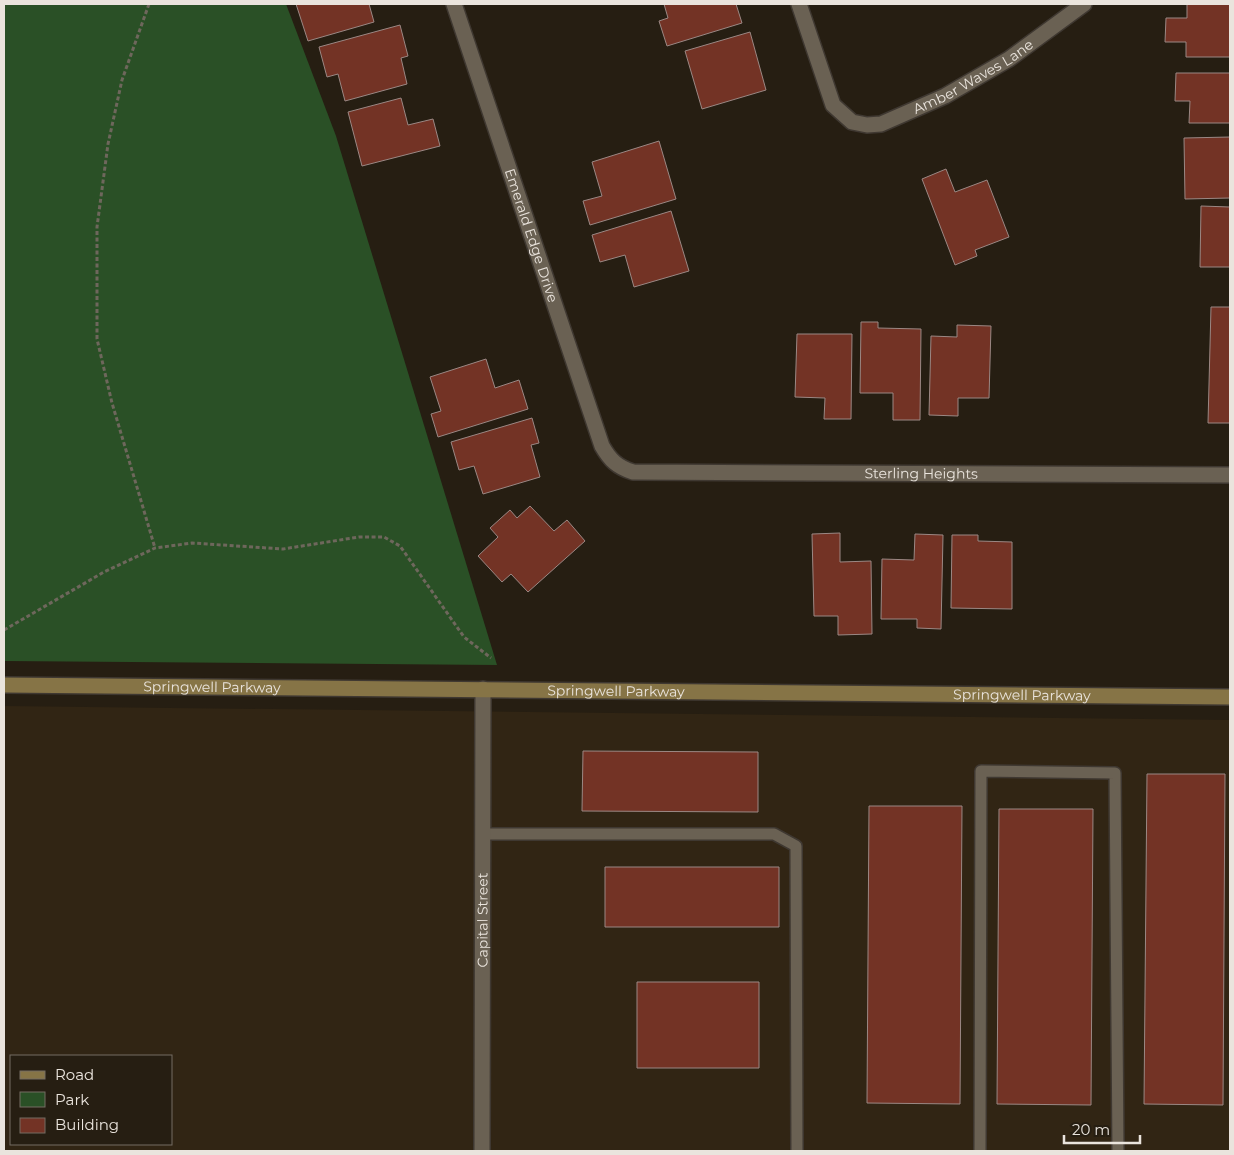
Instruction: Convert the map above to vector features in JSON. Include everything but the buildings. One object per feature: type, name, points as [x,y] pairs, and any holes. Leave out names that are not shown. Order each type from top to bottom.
[{"type":"street","name":"Emerald Edge Drive","points":[[454,4],[602,446],[614,463]]},
{"type":"street","name":"Amber Waves Lane","points":[[799,4],[833,105],[852,122],[866,125],[881,124],[945,96],[1009,59],[1084,4]]},
{"type":"street","name":"Sterling Heights","points":[[614,463],[633,472],[1230,475]]},
{"type":"street","name":"Springwell Parkway","points":[[4,685],[1230,697]]},
{"type":"street","name":"Capital Street","points":[[482,1151],[483,689]]},
{"type":"lane","points":[[980,1151],[981,771],[1115,773],[1118,1151]]},
{"type":"lane","points":[[483,834],[774,834],[796,846],[797,1151]]},
{"type":"path","points":[[150,4],[122,80],[108,144],[97,227],[97,339],[112,403],[155,548]]},
{"type":"path","points":[[4,630],[104,572],[155,548],[192,543],[283,549],[359,537],[384,537],[400,546],[464,637],[492,658]]},
{"type":"shaded area","points":[[4,706],[1230,720],[1230,1151],[4,1151]]},
{"type":"green space","points":[[4,4],[286,4],[336,136],[497,665],[4,661]]}]
